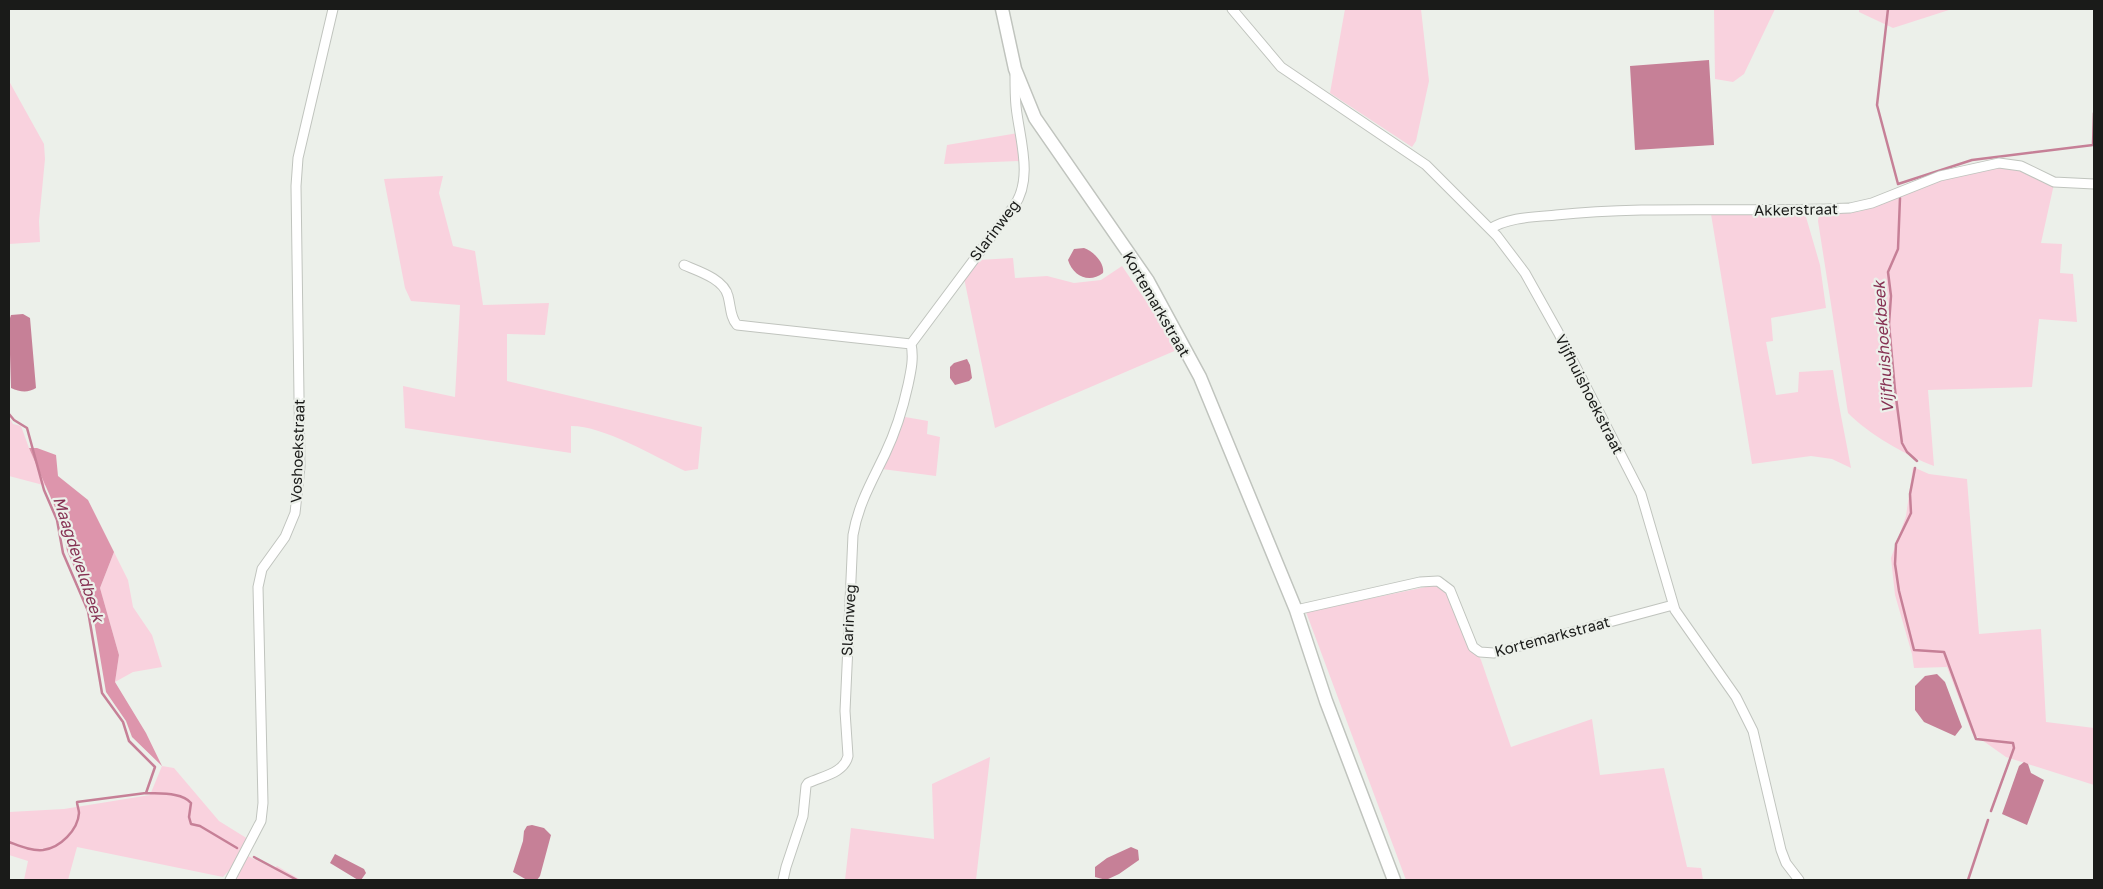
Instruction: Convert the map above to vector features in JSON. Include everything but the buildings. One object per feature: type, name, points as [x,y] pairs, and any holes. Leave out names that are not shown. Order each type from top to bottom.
[{"type":"street","name":"Voshoekstraat","points":[[230,880],[261,821],[263,803],[258,587],[262,569],[285,537],[295,513],[300,467],[296,186],[298,158],[333,9]]},
{"type":"street","name":"Kortemarkstraat","points":[[1002,9],[1015,69],[1035,118],[1148,281],[1200,377],[1296,610],[1326,701],[1394,880]]},
{"type":"street","name":"Vijfhuishoekstraat","points":[[1232,9],[1281,67],[1426,165],[1490,228],[1512,254],[1535,289],[1641,494],[1673,605],[1692,637],[1736,698],[1752,731],[1781,850],[1789,868],[1799,880]]},
{"type":"street","name":"Slarinweg","points":[[783,880],[804,816],[806,786],[808,783],[840,770],[846,761],[848,750],[845,711],[846,655],[853,535],[856,517],[865,493],[886,453],[905,395],[912,363],[911,344],[1014,206],[1021,193],[1024,168],[1016,106],[1015,69]]},
{"type":"street","name":"Akkerstraat","points":[[1490,228],[1497,224],[1518,220],[1588,212],[1850,208],[1872,203],[1940,176],[2000,163],[2021,166],[2054,182],[2094,184]]},
{"type":"street","points":[[684,265],[701,272],[720,284],[727,293],[732,320],[738,325],[911,344]]},
{"type":"street","name":"Kortemarkstraat","points":[[1296,610],[1420,582],[1438,581],[1450,590],[1473,647],[1480,652],[1494,654],[1673,605]]},
{"type":"shaded area","points":[[1345,9],[1421,9],[1429,81],[1416,141],[1412,147],[1330,93]]},
{"type":"shaded area","points":[[1714,9],[1775,9],[1744,74],[1733,82],[1715,79]]},
{"type":"shaded area","points":[[1859,9],[1952,9],[1893,28],[1859,12]]},
{"type":"shaded area","points":[[1709,60],[1714,145],[1635,150],[1630,66]]},
{"type":"shaded area","points":[[9,81],[44,144],[45,159],[39,221],[40,242],[9,244]]},
{"type":"shaded area","points":[[1018,133],[1020,161],[944,164],[947,145]]},
{"type":"shaded area","points":[[2000,166],[2023,171],[2054,184],[2041,243],[2062,244],[2060,273],[2073,274],[2077,322],[2039,319],[2032,387],[1928,390],[1934,466],[1888,443],[1856,421],[1848,413],[1818,221],[1819,214],[1826,211],[1858,212],[1940,179]]},
{"type":"shaded area","points":[[443,176],[439,193],[453,246],[475,251],[483,305],[549,303],[545,335],[507,334],[507,381],[702,427],[698,469],[685,471],[613,436],[584,427],[571,426],[571,453],[405,428],[403,386],[455,397],[460,305],[411,301],[405,288],[384,179]]},
{"type":"shaded area","points":[[1797,213],[1806,217],[1820,265],[1826,308],[1771,318],[1773,341],[1766,342],[1776,395],[1798,392],[1799,372],[1833,370],[1851,468],[1832,459],[1811,456],[1752,464],[1711,214]]},
{"type":"shaded area","points":[[1084,248],[1098,258],[1102,265],[1103,273],[1092,278],[1082,277],[1070,266],[1068,260],[1074,249]]},
{"type":"shaded area","points":[[1013,258],[1015,278],[1047,276],[1074,283],[1101,280],[1122,266],[1179,349],[995,428],[964,278],[978,260]]},
{"type":"shaded area","points":[[23,314],[30,318],[36,388],[30,391],[11,388],[9,321],[11,315]]},
{"type":"shaded area","points":[[967,359],[972,378],[969,381],[955,385],[950,378],[950,367],[954,363]]},
{"type":"shaded area","points":[[9,417],[13,424],[21,426],[47,486],[9,476]]},
{"type":"shaded area","points":[[905,417],[928,421],[927,434],[940,437],[936,476],[882,469]]},
{"type":"shaded area","points":[[29,448],[37,448],[56,455],[58,476],[88,500],[114,552],[100,588],[119,655],[115,682],[146,733],[162,766],[132,737],[126,721],[106,692],[92,609],[67,551],[61,521]]},
{"type":"shaded area","points":[[1913,467],[1929,474],[1967,479],[1979,634],[2041,629],[2046,722],[2094,728],[2094,785],[2006,757],[1972,733],[1947,667],[1914,668],[1912,654],[1895,595],[1891,558],[1906,516]]},
{"type":"shaded area","points":[[114,552],[128,580],[133,607],[152,635],[162,667],[133,672],[115,682],[119,655],[100,588]]},
{"type":"shaded area","points":[[1435,585],[1447,594],[1481,660],[1511,747],[1592,719],[1600,775],[1664,768],[1687,867],[1701,868],[1703,880],[1406,880],[1306,612]]},
{"type":"shaded area","points":[[1937,674],[1945,682],[1962,727],[1955,736],[1924,722],[1915,710],[1915,686],[1925,676]]},
{"type":"shaded area","points":[[990,757],[976,880],[845,880],[851,828],[934,839],[932,784]]},
{"type":"shaded area","points":[[2024,762],[2028,764],[2031,773],[2044,780],[2027,825],[2002,814],[2019,766]]},
{"type":"shaded area","points":[[162,766],[174,768],[219,821],[248,839],[234,865],[223,877],[77,847],[68,880],[24,880],[28,861],[9,855],[9,812],[64,809],[150,795]]},
{"type":"shaded area","points":[[532,825],[544,828],[551,835],[540,876],[537,880],[527,880],[513,872],[523,841],[524,831],[527,826]]},
{"type":"shaded area","points":[[1131,847],[1138,850],[1139,860],[1119,874],[1106,880],[1095,877],[1095,867],[1107,858]]},
{"type":"shaded area","points":[[335,854],[364,869],[366,873],[361,880],[330,863]]},
{"type":"shaded area","points":[[246,855],[274,869],[277,866],[301,880],[234,880]]},
{"type":"waterway","name":"Vijfhuishoekbeek","points":[[1888,9],[1877,105],[1898,184]]},
{"type":"waterway","points":[[1898,184],[1972,160],[2093,145],[2094,113]]},
{"type":"waterway","name":"Vijfhuishoekbeek","points":[[1900,198],[1898,249],[1888,272],[1891,296],[1889,324],[1902,443],[1907,452],[1917,461]]},
{"type":"waterway","name":"Maagdeveldbeek","points":[[9,414],[14,420],[27,428],[44,490],[57,520],[63,553],[88,611],[102,693],[123,722],[129,741],[155,767],[146,793],[170,794],[187,799],[191,803],[189,817],[191,824],[200,826],[237,848]]},
{"type":"waterway","name":"Vijfhuishoekbeek","points":[[1915,468],[1910,494],[1911,513],[1896,544],[1895,564],[1899,591],[1914,650],[1944,652],[1976,739],[2013,743],[2014,748],[1991,811]]},
{"type":"waterway","points":[[9,842],[34,850],[49,849],[62,842],[72,832],[78,819],[77,802],[146,793]]},
{"type":"waterway","name":"Vijfhuishoekbeek","points":[[1968,880],[1988,820]]},
{"type":"waterway","name":"Maagdeveldbeek","points":[[254,857],[297,880]]}]
